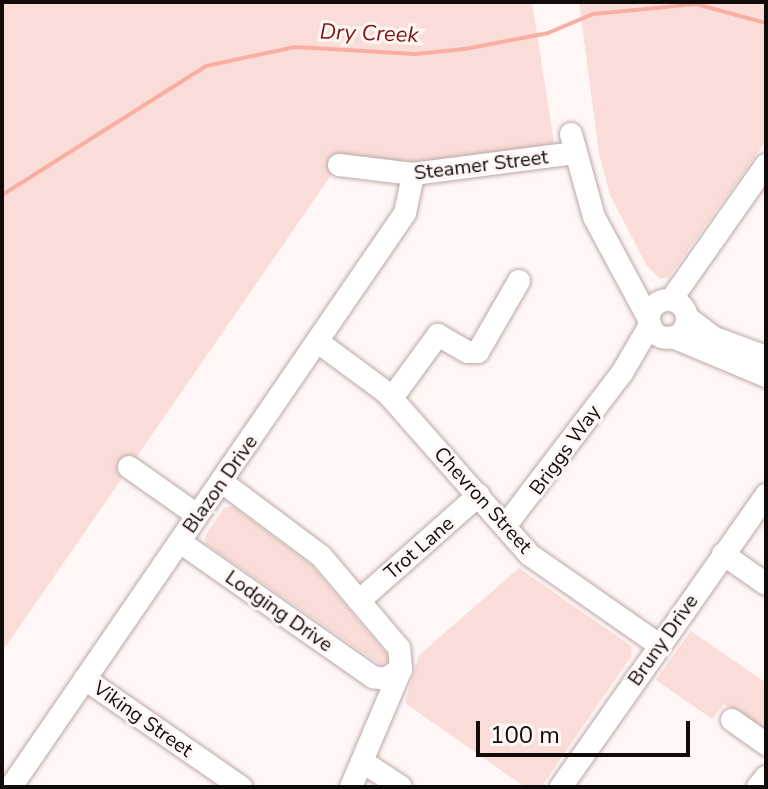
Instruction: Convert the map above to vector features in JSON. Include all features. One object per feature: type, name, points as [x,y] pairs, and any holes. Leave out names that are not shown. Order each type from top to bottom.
[{"type":"street","name":"Steamer Street","points":[[339,165],[413,174],[573,144],[594,217],[624,270]]},
{"type":"street","points":[[672,338],[684,330],[678,308],[698,263],[766,165]]},
{"type":"street","name":"Blazon Drive","points":[[11,787],[405,213],[413,174]]},
{"type":"street","points":[[624,270],[715,338],[766,357]]},
{"type":"street","points":[[624,270],[658,335],[766,376]]},
{"type":"street","points":[[392,398],[438,335],[468,352],[478,352],[519,281]]},
{"type":"street","points":[[650,322],[656,304],[678,308]]},
{"type":"street","name":"Briggs Way","points":[[506,525],[622,373],[650,322]]},
{"type":"street","name":"Briggs Way","points":[[622,373],[672,338]]},
{"type":"street","name":"Chevron Street","points":[[318,342],[392,398],[530,555],[659,645]]},
{"type":"street","points":[[129,467],[197,515]]},
{"type":"street","points":[[222,482],[321,556],[399,648],[390,676],[385,712],[351,787]]},
{"type":"street","name":"Trot Lane","points":[[359,601],[479,495]]},
{"type":"street","name":"Bruny Drive","points":[[561,787],[766,495]]},
{"type":"street","name":"Lodging Drive","points":[[180,542],[390,676]]},
{"type":"street","points":[[723,554],[766,584]]},
{"type":"street","name":"Viking Street","points":[[85,679],[241,787]]},
{"type":"street","points":[[732,720],[766,744]]},
{"type":"street","points":[[363,762],[401,787]]},
{"type":"street","points":[[758,787],[766,777]]},
{"type":"shaded area","points":[[2,2],[532,2],[554,142],[549,149],[430,166],[343,158],[2,652]]},
{"type":"shaded area","points":[[579,2],[766,2],[766,141],[669,277],[660,279],[647,266],[610,195],[599,154]]},
{"type":"shaded area","points":[[233,506],[311,565],[392,660],[381,665],[206,544],[205,536],[224,508]]},
{"type":"shaded area","points":[[519,568],[631,646],[632,655],[541,787],[525,787],[405,703],[419,655]]},
{"type":"shaded area","points":[[691,631],[766,683],[766,733],[724,704],[712,719],[656,680]]},
{"type":"waterway","name":"Dry Creek","points":[[2,195],[206,66],[295,47],[415,54],[465,49],[548,33],[593,14],[696,4],[766,23]]}]
